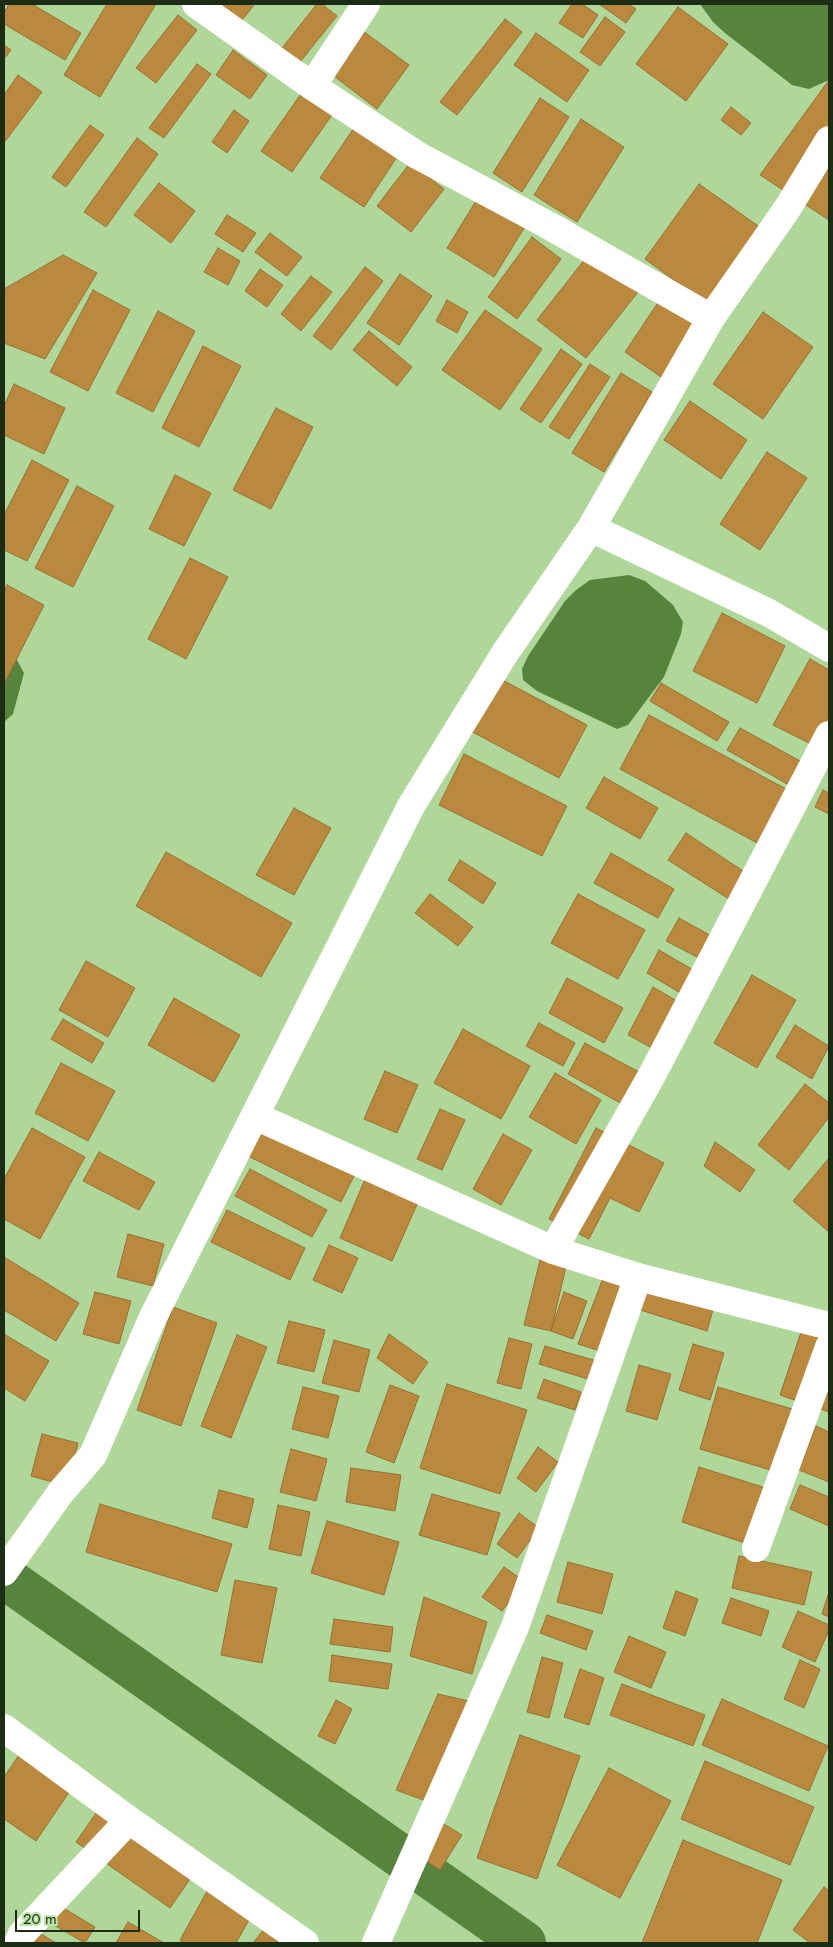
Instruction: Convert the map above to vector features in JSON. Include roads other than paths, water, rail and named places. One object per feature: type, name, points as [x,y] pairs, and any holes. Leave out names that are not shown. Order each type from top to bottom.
[{"type":"street","points":[[196,4],[312,86],[417,155],[548,225],[711,318]]},
{"type":"street","points":[[312,86],[366,4]]},
{"type":"street","points":[[4,1572],[62,1492],[93,1455],[152,1317],[412,806],[505,653],[591,528],[711,318],[787,209],[829,140]]},
{"type":"street","points":[[591,528],[769,613],[829,648]]},
{"type":"street","points":[[553,1250],[652,1075],[829,735]]},
{"type":"street","points":[[255,1116],[553,1250],[638,1277],[829,1326]]},
{"type":"street","points":[[376,1943],[515,1627],[638,1277]]},
{"type":"street","points":[[756,1548],[829,1346]]},
{"type":"street","points":[[4,1728],[128,1820],[305,1943]]},
{"type":"street","points":[[18,1943],[22,1934],[128,1820]]},
{"type":"waterway","points":[[4,1577],[524,1943]]}]
